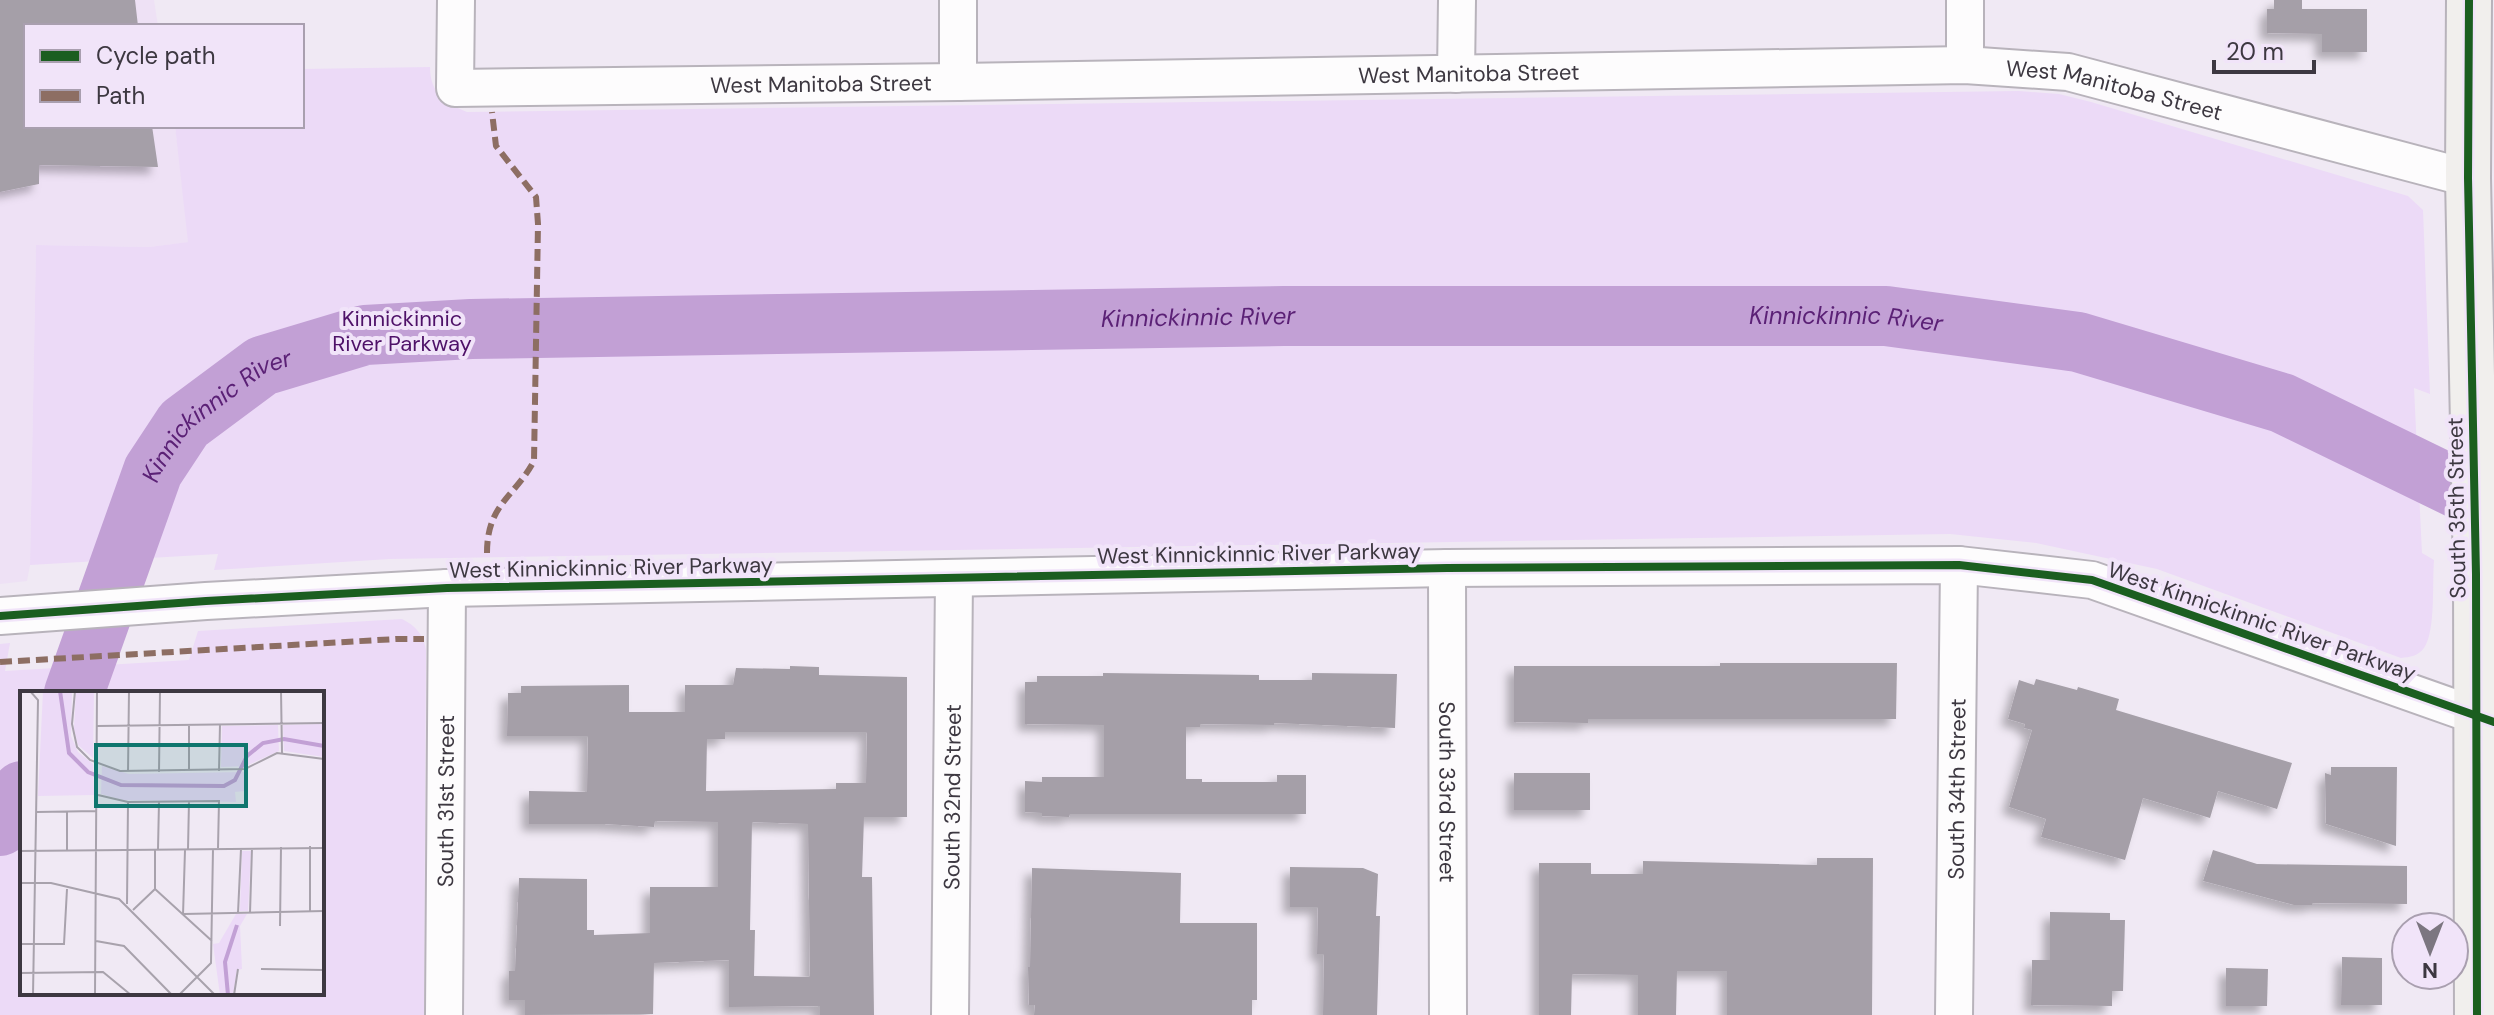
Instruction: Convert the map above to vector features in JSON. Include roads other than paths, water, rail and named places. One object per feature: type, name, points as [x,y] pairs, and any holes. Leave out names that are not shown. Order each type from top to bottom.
[{"type":"main road","name":"South 35th Street","points":[[2469,0],[2468,178],[2476,574],[2485,719],[2477,1015]]},
{"type":"street","name":"West Manitoba Street","points":[[456,0],[455,88],[1965,65],[2068,72],[2468,178]]},
{"type":"street","points":[[958,0],[958,82]]},
{"type":"street","points":[[1456,74],[1457,0]]},
{"type":"street","points":[[1965,0],[1965,65]]},
{"type":"street","name":"West Kinnickinnic River Parkway","points":[[8,615],[447,588],[1447,568],[1959,565],[2092,580],[2485,719]]},
{"type":"street","name":"South 34th Street","points":[[1954,1015],[1959,565]]},
{"type":"street","name":"South 33rd Street","points":[[1447,568],[1448,1015]]},
{"type":"street","name":"South 32nd Street","points":[[950,1015],[954,578]]},
{"type":"street","name":"South 31st Street","points":[[444,1015],[447,588]]},
{"type":"waterway","name":"Kinnickinnic River","points":[[75,691],[153,471],[184,424],[262,366],[365,335],[471,329],[1284,316],[1886,316],[2078,342],[2282,403],[2494,506]]},
{"type":"waterway","name":"Kinnickinnic River","points":[[0,826],[20,794]]},
{"type":"park label","name":"Kinnickinnic River Parkway","points":[[402,330]]}]
